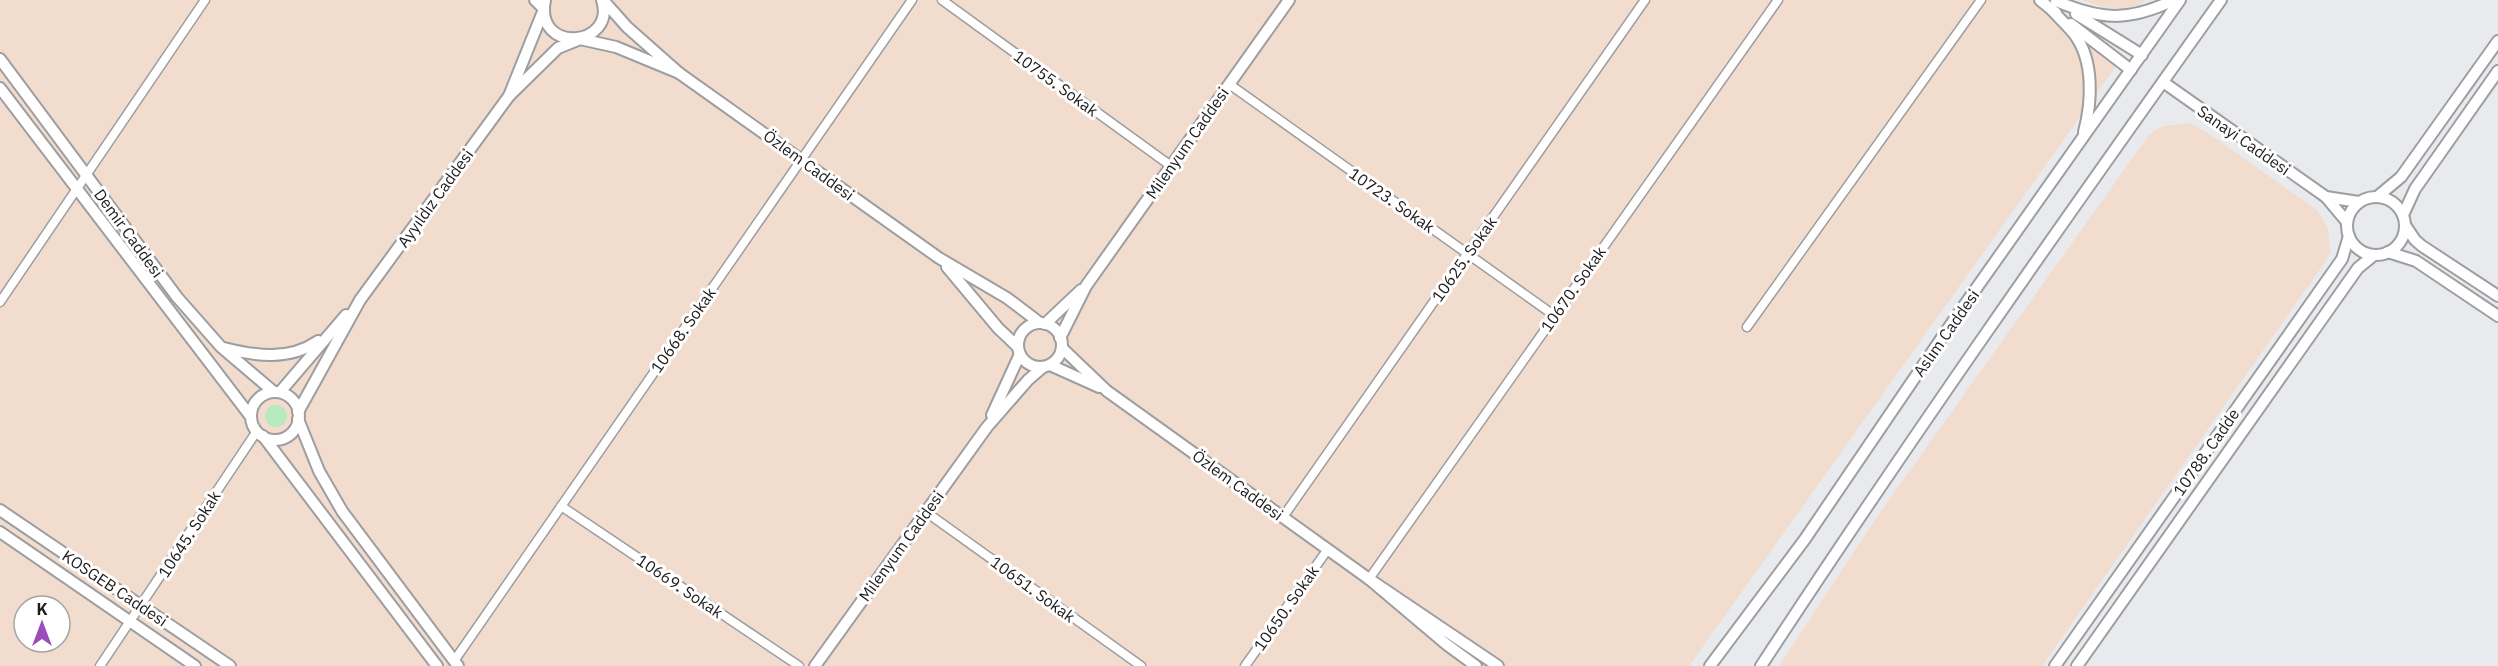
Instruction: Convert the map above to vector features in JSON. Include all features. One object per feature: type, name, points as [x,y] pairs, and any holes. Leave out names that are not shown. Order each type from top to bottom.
[{"type":"street","points":[[0,302],[79,189],[205,0]]},
{"type":"street","points":[[535,0],[545,5]]},
{"type":"street","name":"Özlem Caddesi","points":[[602,0],[627,27],[679,73],[939,258],[1007,298],[1043,323]]},
{"type":"street","name":"Ayyıldız Caddesi","points":[[277,392],[360,300],[509,96],[558,48],[588,36],[601,23],[602,0]]},
{"type":"street","name":"10668. Sokak","points":[[456,663],[561,506],[912,0]]},
{"type":"street","name":"10755. Sokak","points":[[942,0],[1171,166]]},
{"type":"street","name":"Milenyum Caddesi","points":[[1086,286],[1287,0]]},
{"type":"street","name":"10625. Sokak","points":[[1283,517],[1645,0]]},
{"type":"street","name":"10670. Sokak","points":[[1369,579],[1778,0]]},
{"type":"street","points":[[1747,327],[1981,0]]},
{"type":"street","points":[[2040,0],[2110,17],[2139,14],[2174,0]]},
{"type":"street","name":"Aslım Caddesi","points":[[1710,666],[1805,539],[1956,317],[2180,0]]},
{"type":"street","name":"Aslım Caddesi","points":[[1761,666],[1922,425],[2222,0]]},
{"type":"street","points":[[2054,4],[2142,55]]},
{"type":"street","points":[[2054,4],[2131,70]]},
{"type":"street","points":[[2054,4],[2081,46],[2088,70],[2088,108],[2081,140]]},
{"type":"street","name":"Özlem Caddesi","points":[[545,5],[549,26],[562,37],[616,47],[679,73]]},
{"type":"street","name":"Ayyıldız Caddesi","points":[[509,96],[545,5]]},
{"type":"street","points":[[2498,41],[2402,177],[2377,197],[2359,202],[2352,209],[2347,222],[2349,236],[2360,250],[2374,255],[2388,252],[2399,243],[2415,189],[2498,71]]},
{"type":"street","name":"Demir Caddesi","points":[[0,59],[177,297],[221,347],[277,392]]},
{"type":"street","name":"Sanayi Caddesi","points":[[2163,82],[2326,197],[2347,222]]},
{"type":"street","name":"10723. Sokak","points":[[1229,84],[1555,316]]},
{"type":"street","name":"Demir Caddesi","points":[[0,88],[251,417]]},
{"type":"street","name":"Sanayi Caddesi","points":[[2326,197],[2359,202]]},
{"type":"street","points":[[2377,197],[2391,201],[2410,233],[2422,246],[2498,296]]},
{"type":"street","name":"10788. Cadde","points":[[2055,666],[2342,259],[2349,236]]},
{"type":"street","points":[[2388,252],[2416,261],[2498,316]]},
{"type":"street","name":"10788. Cadde","points":[[2078,666],[2358,268],[2374,255]]},
{"type":"street","name":"Özlem Caddesi","points":[[939,258],[1019,350]]},
{"type":"street","points":[[987,427],[1019,350],[1018,340],[1026,327],[1043,323],[1086,286]]},
{"type":"street","points":[[987,427],[1028,380],[1060,355],[1061,343],[1086,286]]},
{"type":"street","name":"Ayyıldız Caddesi","points":[[298,416],[360,300]]},
{"type":"street","points":[[1043,323],[1054,328],[1061,343]]},
{"type":"street","points":[[221,347],[252,354],[281,355],[309,346],[328,334]]},
{"type":"street","name":"Özlem Caddesi","points":[[1061,343],[1107,391],[1369,579],[1498,666]]},
{"type":"street","points":[[1019,350],[1029,364],[1046,366]]},
{"type":"street","name":"Özlem Caddesi","points":[[1046,366],[1107,391]]},
{"type":"street","points":[[437,666],[260,434],[251,417],[256,400],[264,394],[277,392],[293,400],[319,471],[342,511],[456,663]]},
{"type":"street","points":[[260,434],[277,439],[285,437],[296,427],[298,416]]},
{"type":"street","name":"Milenyum Caddesi","points":[[815,666],[987,427]]},
{"type":"street","name":"10645. Sokak","points":[[100,666],[260,434]]},
{"type":"street","name":"10669. Sokak","points":[[561,506],[799,666]]},
{"type":"street","name":"KOSGEB Caddesi","points":[[0,510],[230,666]]},
{"type":"street","name":"10651. Sokak","points":[[926,512],[1141,666]]},
{"type":"street","name":"KOSGEB Caddesi","points":[[0,532],[195,666]]},
{"type":"street","name":"10650. Sokak","points":[[1245,666],[1328,549]]},
{"type":"street","name":"Özlem Caddesi","points":[[1369,579],[1446,644],[1476,666]]},
{"type":"shaded area","points":[[0,0],[2046,0],[2124,55],[1689,666],[0,666]]},
{"type":"shaded area","points":[[2082,0],[2146,0],[2138,5],[2121,9],[2102,7]]},
{"type":"shaded area","points":[[2189,123],[2205,131],[2317,210],[2328,228],[2330,252],[2042,666],[1779,666],[1879,514],[2149,135],[2163,126]]},
{"type":"green space","points":[[272,405],[280,405],[287,412],[287,420],[280,427],[272,427],[265,420],[265,412]]}]
